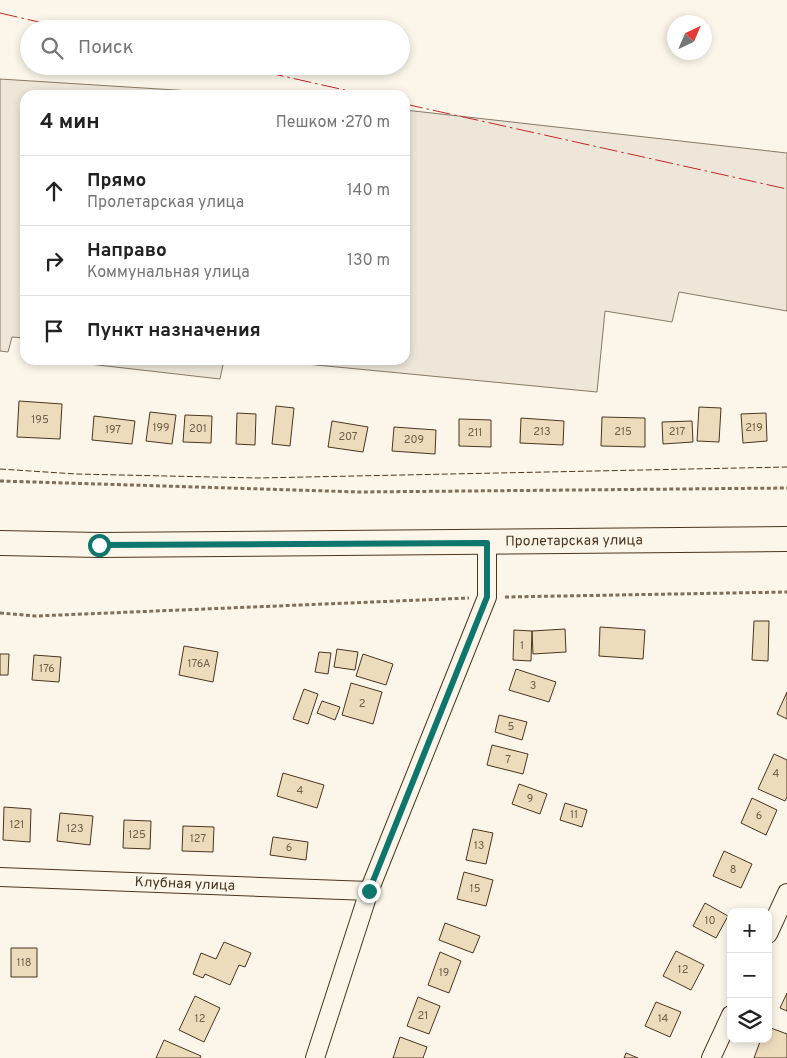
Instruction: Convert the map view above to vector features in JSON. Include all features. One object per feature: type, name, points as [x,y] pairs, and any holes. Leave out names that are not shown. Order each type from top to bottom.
[{"type":"main road","name":"Пролетарская улица","points":[[0,543],[109,545],[487,543],[787,538]]},
{"type":"street","points":[[315,1058],[369,891],[487,597],[487,543]]},
{"type":"street","name":"Клубная улица","points":[[0,877],[369,891]]},
{"type":"street","points":[[772,925],[787,893]]},
{"type":"street","points":[[711,1058],[727,1024]]},
{"type":"path","points":[[0,481],[360,492],[787,488]]},
{"type":"path","points":[[0,613],[36,616],[487,597],[787,592]]},
{"type":"shaded area","points":[[0,79],[175,90],[20,90],[20,338],[12,337],[8,352],[0,351]]},
{"type":"shaded area","points":[[410,111],[787,153],[787,311],[679,292],[672,322],[605,311],[597,392],[316,365],[410,365]]},
{"type":"shaded area","points":[[98,365],[223,365],[220,379]]},
{"type":"building","points":[[19,401],[62,404],[60,439],[17,437]]},
{"type":"building","points":[[276,406],[294,408],[290,446],[272,444]]},
{"type":"building","points":[[699,407],[721,408],[719,442],[697,441]]},
{"type":"building","points":[[150,412],[176,415],[172,444],[146,441]]},
{"type":"building","points":[[237,413],[256,414],[255,445],[236,444]]},
{"type":"building","points":[[766,413],[767,441],[743,443],[741,414]]},
{"type":"building","points":[[185,415],[212,416],[211,443],[183,442]]},
{"type":"building","points":[[94,416],[135,421],[132,444],[92,440]]},
{"type":"building","points":[[602,417],[645,418],[645,447],[601,446]]},
{"type":"building","points":[[521,418],[564,421],[563,445],[520,443]]},
{"type":"building","points":[[459,419],[491,420],[491,447],[459,446]]},
{"type":"building","points":[[332,421],[368,427],[363,452],[328,447]]},
{"type":"building","points":[[692,421],[693,442],[663,444],[662,422]]},
{"type":"building","points":[[394,427],[436,430],[435,454],[392,451]]},
{"type":"building","points":[[754,621],[769,621],[768,661],[752,660]]},
{"type":"building","points":[[600,627],[645,630],[643,659],[599,656]]},
{"type":"building","points":[[565,629],[566,652],[533,654],[532,631]]},
{"type":"building","points":[[514,630],[532,631],[531,661],[513,660]]},
{"type":"building","points":[[184,646],[218,652],[213,682],[179,675]]},
{"type":"building","points":[[337,649],[358,652],[355,670],[334,667]]},
{"type":"building","points":[[319,652],[331,653],[328,674],[315,672]]},
{"type":"building","points":[[0,654],[9,654],[8,675],[0,675]]},
{"type":"building","points":[[363,654],[393,664],[386,685],[356,676]]},
{"type":"building","points":[[34,655],[61,657],[59,682],[32,680]]},
{"type":"building","points":[[516,669],[556,682],[549,702],[509,690]]},
{"type":"building","points":[[351,683],[382,692],[373,724],[342,715]]},
{"type":"building","points":[[304,689],[318,694],[308,724],[293,719]]},
{"type":"building","points":[[787,692],[787,719],[777,714]]},
{"type":"building","points":[[322,701],[340,707],[335,720],[317,713]]},
{"type":"building","points":[[499,715],[527,722],[522,740],[495,732]]},
{"type":"building","points":[[492,745],[528,754],[523,774],[487,765]]},
{"type":"building","points":[[774,754],[787,760],[787,797],[785,801],[758,789]]},
{"type":"building","points":[[283,773],[324,785],[317,808],[277,796]]},
{"type":"building","points":[[519,784],[547,794],[540,814],[512,804]]},
{"type":"building","points":[[752,798],[777,810],[766,835],[741,823]]},
{"type":"building","points":[[565,803],[587,810],[582,827],[560,820]]},
{"type":"building","points":[[4,807],[31,809],[30,842],[3,840]]},
{"type":"building","points":[[60,813],[93,816],[90,845],[57,841]]},
{"type":"building","points":[[124,820],[151,821],[150,849],[123,848]]},
{"type":"building","points":[[183,826],[214,827],[213,852],[182,851]]},
{"type":"building","points":[[473,829],[493,833],[486,864],[466,860]]},
{"type":"building","points":[[273,837],[308,842],[306,860],[270,855]]},
{"type":"building","points":[[724,851],[752,864],[741,888],[713,876]]},
{"type":"building","points":[[464,872],[493,880],[486,906],[457,899]]},
{"type":"building","points":[[705,903],[727,915],[716,938],[693,926]]},
{"type":"building","points":[[445,923],[480,936],[473,953],[439,940]]},
{"type":"building","points":[[224,942],[251,953],[245,967],[239,965],[230,985],[205,974],[203,978],[193,974],[201,953],[216,959]]},
{"type":"building","points":[[11,948],[37,948],[37,977],[11,977]]},
{"type":"building","points":[[676,951],[704,965],[691,990],[663,976]]},
{"type":"building","points":[[440,952],[461,961],[449,993],[428,985]]},
{"type":"building","points":[[787,993],[787,1011],[780,1008]]},
{"type":"building","points":[[195,996],[220,1008],[204,1042],[179,1030]]},
{"type":"building","points":[[418,997],[440,1006],[429,1034],[407,1026]]},
{"type":"building","points":[[656,1002],[681,1012],[670,1037],[645,1026]]},
{"type":"building","points":[[772,1028],[787,1034],[787,1058],[754,1058],[760,1043],[772,1043]]},
{"type":"building","points":[[400,1037],[427,1047],[423,1058],[393,1058]]},
{"type":"building","points":[[164,1040],[201,1056],[200,1058],[156,1058]]},
{"type":"building","points":[[626,1053],[638,1058],[624,1058]]},
{"type":"fence","points":[[0,469],[76,474],[258,478],[787,467]]},
{"type":"power","points":[[0,13],[30,20]]},
{"type":"power","points":[[278,75],[345,90]]},
{"type":"power","points":[[410,105],[787,189]]},
{"type":"route","points":[[99,545],[487,543],[487,597],[369,891]]}]
